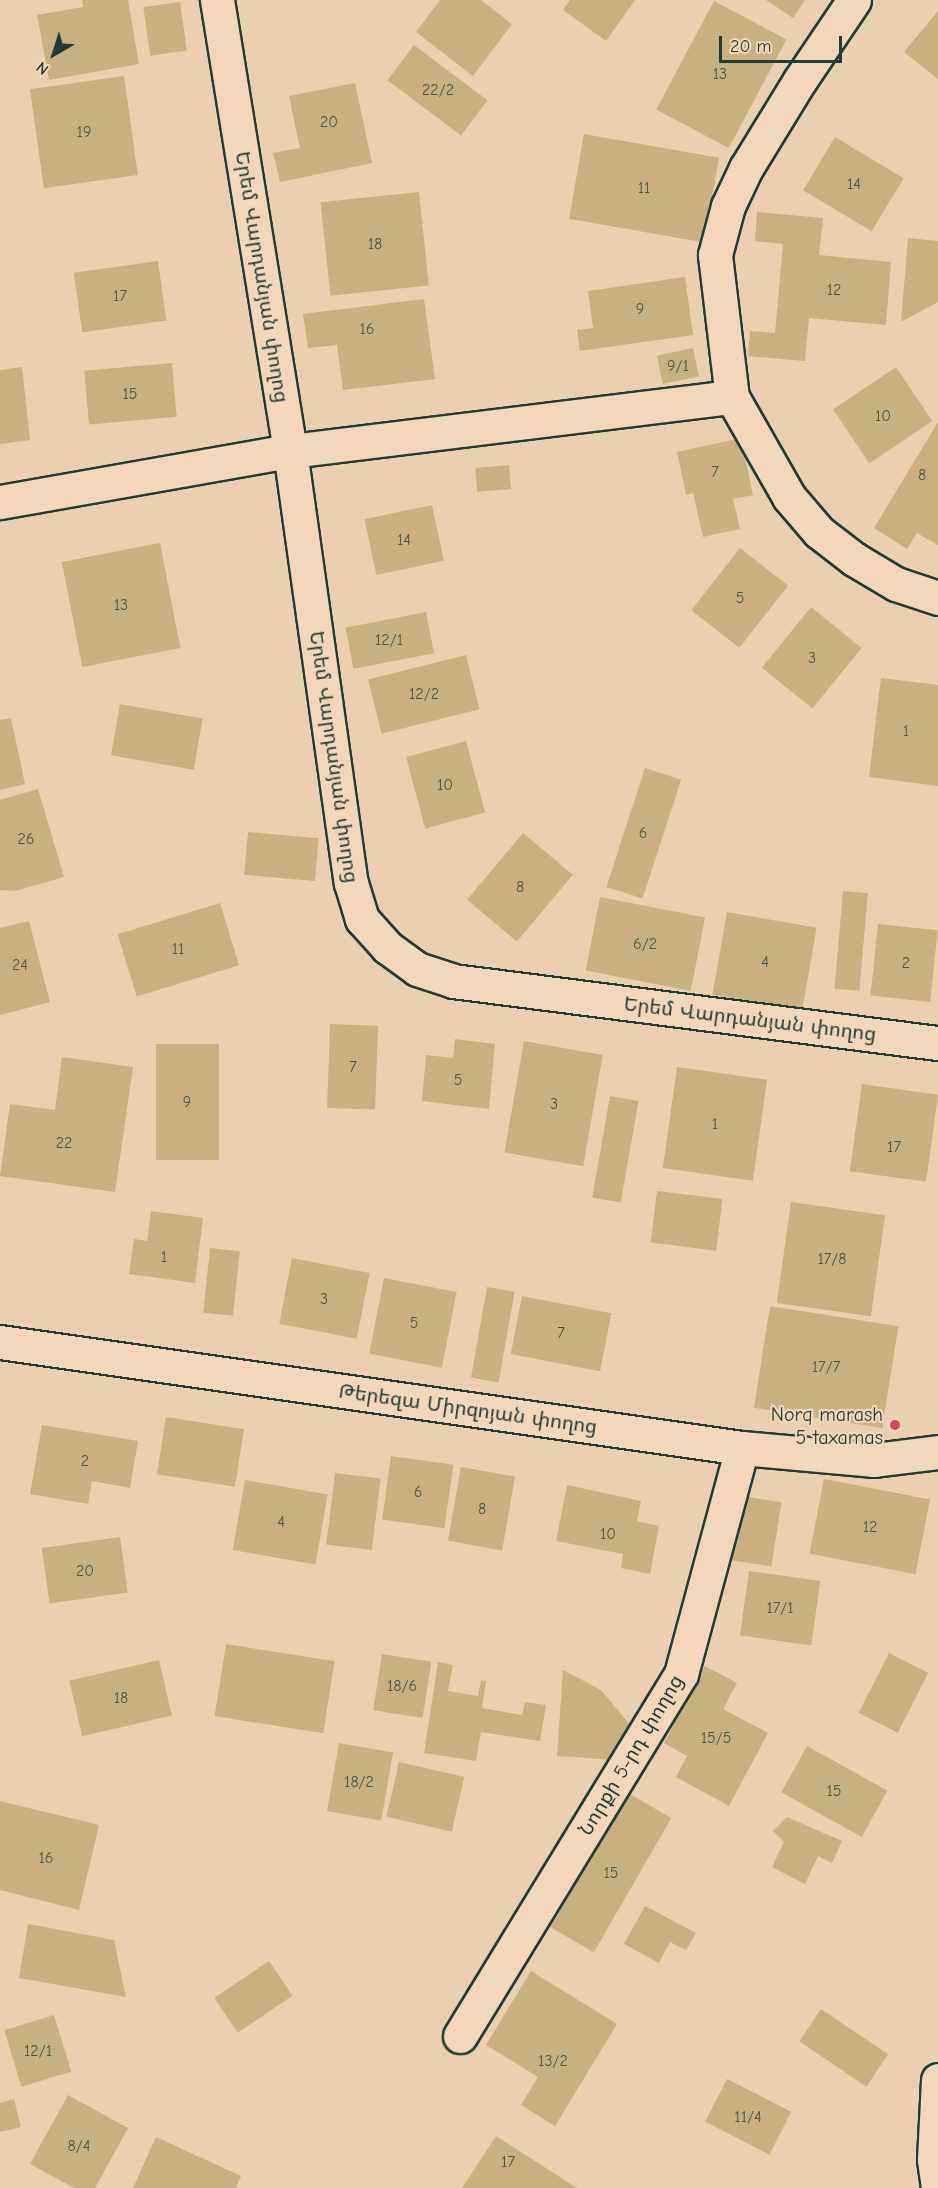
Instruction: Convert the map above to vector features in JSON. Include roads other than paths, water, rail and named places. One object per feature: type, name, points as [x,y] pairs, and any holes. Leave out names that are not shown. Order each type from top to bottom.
[{"type":"street","name":"Երեմ Վարդանյան փողոց","points":[[218,0],[290,451],[351,883],[362,919],[387,946],[417,969],[453,981],[938,1043]]},
{"type":"street","points":[[854,0],[800,80],[746,168],[728,206],[715,255],[732,398],[789,496],[819,532],[854,559],[896,584],[938,598]]},
{"type":"street","points":[[0,502],[290,451],[732,398]]},
{"type":"street","name":"Թերեզա Միրզոյան փողոց","points":[[0,1342],[742,1448],[874,1460],[938,1452]]},
{"type":"street","name":"Նորքի 5-րդ փողոց","points":[[460,2036],[681,1674],[742,1448]]},
{"type":"street","points":[[938,2080],[933,2159],[938,2188]]},
{"type":"place","name":"Norq marash 5 taxamas","points":[[895,1425]]}]
